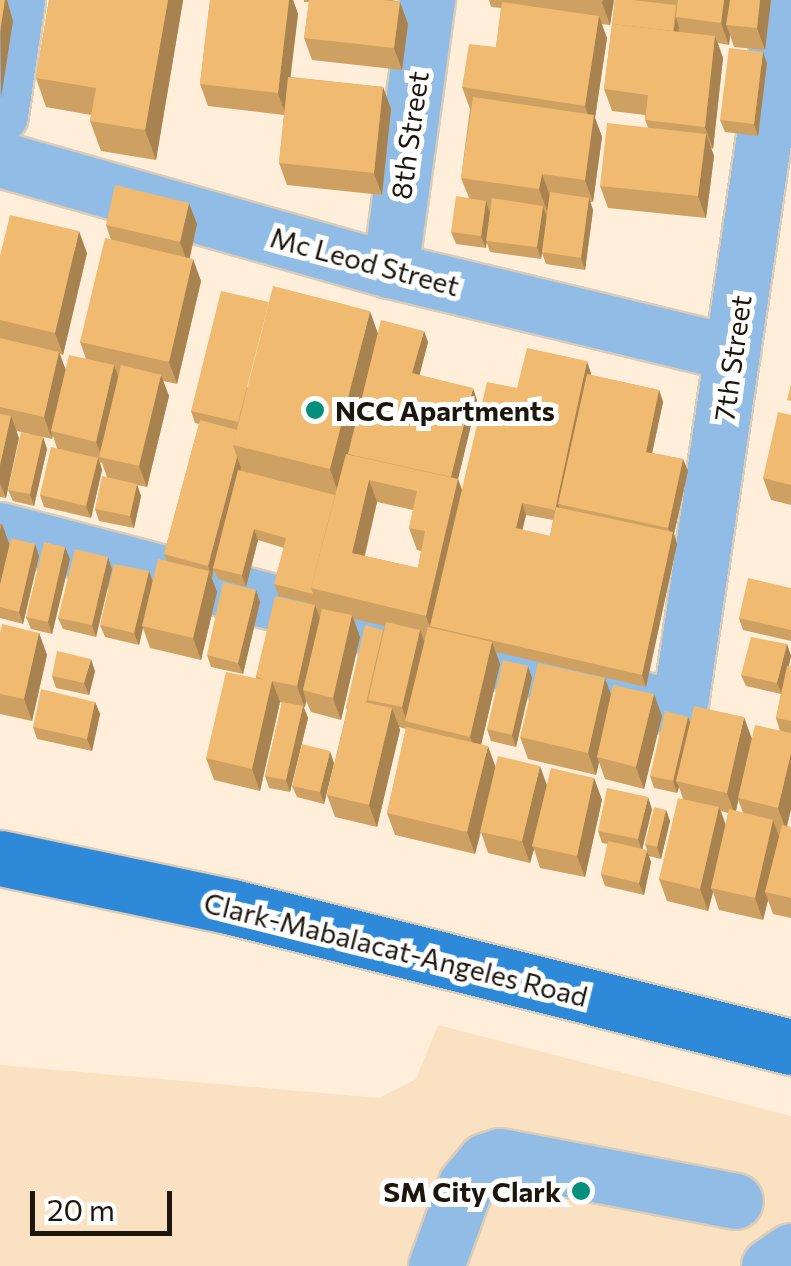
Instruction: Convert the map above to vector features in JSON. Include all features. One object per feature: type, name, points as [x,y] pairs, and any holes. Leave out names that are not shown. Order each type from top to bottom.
[{"type":"main road","name":"Clark-Mabalacat-Angeles Road","points":[[0,858],[232,907],[791,1047]]},
{"type":"street","points":[[0,115],[16,0]]},
{"type":"street","name":"8th Street","points":[[390,270],[427,0]]},
{"type":"street","name":"7th Street","points":[[0,530],[664,706],[681,698],[687,680],[784,0]]},
{"type":"street","name":"Mc Leod Street","points":[[0,159],[390,270],[732,352]]},
{"type":"street","points":[[436,1266],[466,1184],[485,1161],[500,1156],[735,1201]]},
{"type":"street","points":[[769,1266],[791,1250]]},
{"type":"shaded area","points":[[438,1025],[791,1116],[791,1266],[0,1266],[0,1065],[379,1098],[416,1079]]},
{"type":"building","points":[[0,0],[5,0],[0,32]]},
{"type":"building","points":[[49,0],[168,0],[145,130],[90,121],[96,88],[36,78]]},
{"type":"building","points":[[210,0],[289,0],[278,93],[200,84]]},
{"type":"building","points":[[309,0],[400,2],[394,48],[304,38]]},
{"type":"building","points":[[615,0],[676,5],[673,31],[612,24]]},
{"type":"building","points":[[678,0],[724,0],[721,23],[676,17]]},
{"type":"building","points":[[730,0],[760,0],[757,28],[726,25]]},
{"type":"building","points":[[502,2],[599,16],[585,106],[462,87],[469,44],[496,47]]},
{"type":"building","points":[[612,24],[715,36],[705,127],[645,120],[648,95],[604,89]]},
{"type":"building","points":[[729,48],[763,52],[754,124],[720,120]]},
{"type":"building","points":[[288,77],[383,87],[374,173],[279,163]]},
{"type":"building","points":[[473,97],[594,115],[585,180],[542,174],[539,189],[461,178]]},
{"type":"building","points":[[607,123],[706,134],[698,196],[600,186]]},
{"type":"building","points":[[115,185],[189,203],[180,242],[106,225]]},
{"type":"building","points":[[550,192],[589,198],[581,258],[542,252]]},
{"type":"building","points":[[456,196],[486,201],[481,236],[451,232]]},
{"type":"building","points":[[492,198],[543,206],[537,247],[486,241]]},
{"type":"building","points":[[10,215],[79,231],[55,333],[0,320],[0,256]]},
{"type":"building","points":[[105,238],[193,259],[169,362],[80,342]]},
{"type":"building","name":"NCC Apartments","points":[[273,286],[370,311],[330,469],[233,445]]},
{"type":"building","points":[[221,291],[269,302],[238,422],[191,411]]},
{"type":"building","points":[[381,320],[424,331],[412,373],[473,388],[451,477],[348,454]]},
{"type":"building","points":[[0,338],[59,352],[44,417],[0,407]]},
{"type":"building","points":[[527,348],[587,361],[555,510],[522,503],[516,528],[550,536],[556,507],[673,532],[642,675],[430,626],[487,382],[517,388]]},
{"type":"building","points":[[69,355],[114,365],[96,442],[51,431]]},
{"type":"building","points":[[121,365],[161,375],[139,466],[99,457]]},
{"type":"building","points":[[587,374],[659,390],[646,452],[683,459],[668,528],[558,504]]},
{"type":"building","points":[[778,412],[791,415],[791,485],[763,478]]},
{"type":"building","points":[[0,414],[11,416],[0,465]]},
{"type":"building","points":[[200,420],[237,430],[233,445],[237,457],[208,566],[164,554]]},
{"type":"building","points":[[21,432],[43,437],[30,494],[8,490]]},
{"type":"building","points":[[51,447],[98,458],[86,506],[40,495]]},
{"type":"building","points":[[346,454],[458,479],[426,616],[311,588]],"holes":[[[369,480],[417,491],[409,528],[425,531],[418,568],[352,553]]]},
{"type":"building","points":[[238,470],[335,495],[311,588],[313,594],[274,584],[286,538],[254,529],[242,575],[213,568]]},
{"type":"building","points":[[102,476],[137,484],[130,516],[95,509]]},
{"type":"building","points":[[11,538],[35,544],[19,612],[0,607],[0,585]]},
{"type":"building","points":[[44,542],[65,547],[48,622],[26,617]]},
{"type":"building","points":[[75,549],[108,557],[92,625],[58,618]]},
{"type":"building","points":[[158,559],[209,571],[193,638],[142,626]]},
{"type":"building","points":[[114,564],[149,571],[134,633],[100,625]]},
{"type":"building","points":[[748,578],[791,588],[791,630],[739,618]]},
{"type":"building","points":[[223,582],[256,590],[238,663],[207,655]]},
{"type":"building","points":[[275,596],[315,605],[297,686],[272,681],[252,769],[206,758],[226,672],[264,680],[256,676]]},
{"type":"building","points":[[322,609],[352,615],[333,698],[303,690]]},
{"type":"building","points":[[386,622],[420,630],[402,707],[368,700]]},
{"type":"building","points":[[2,624],[39,633],[24,699],[0,694]]},
{"type":"building","points":[[365,625],[383,630],[366,703],[350,699],[346,707]]},
{"type":"building","points":[[428,627],[492,642],[470,737],[405,721]]},
{"type":"building","points":[[751,637],[787,644],[777,683],[741,675]]},
{"type":"building","points":[[57,651],[91,659],[84,683],[52,676]]},
{"type":"building","points":[[503,660],[528,666],[512,735],[487,729]]},
{"type":"building","points":[[538,663],[605,678],[588,753],[520,737]]},
{"type":"building","points":[[787,666],[791,666],[791,721],[776,718]]},
{"type":"building","points":[[613,685],[654,694],[636,767],[597,757]]},
{"type":"building","points":[[41,689],[95,702],[87,739],[33,727]]},
{"type":"building","points":[[350,699],[392,708],[369,805],[327,795]]},
{"type":"building","points":[[282,702],[303,706],[286,780],[265,776]]},
{"type":"building","points":[[694,706],[744,717],[727,793],[676,781]]},
{"type":"building","points":[[665,711],[688,717],[673,781],[650,776]]},
{"type":"building","points":[[755,725],[791,733],[791,753],[778,808],[738,798]]},
{"type":"building","points":[[406,727],[488,746],[467,832],[387,813]]},
{"type":"building","points":[[302,744],[330,751],[320,792],[292,786]]},
{"type":"building","points":[[498,756],[540,766],[522,841],[480,832]]},
{"type":"building","points":[[551,768],[594,778],[577,856],[532,846]]},
{"type":"building","points":[[607,788],[648,797],[638,839],[598,831]]},
{"type":"building","points":[[678,798],[719,807],[700,889],[659,879]]},
{"type":"building","points":[[654,807],[666,810],[657,847],[645,844]]},
{"type":"building","points":[[729,809],[773,820],[755,898],[711,888]]},
{"type":"building","points":[[782,825],[791,827],[791,898],[765,892]]},
{"type":"building","points":[[608,841],[647,850],[639,883],[601,874]]},
{"type":"place","name":"NCC Apartments","points":[[315,410]]},
{"type":"place","name":"SM City Clark","points":[[581,1191]]}]
